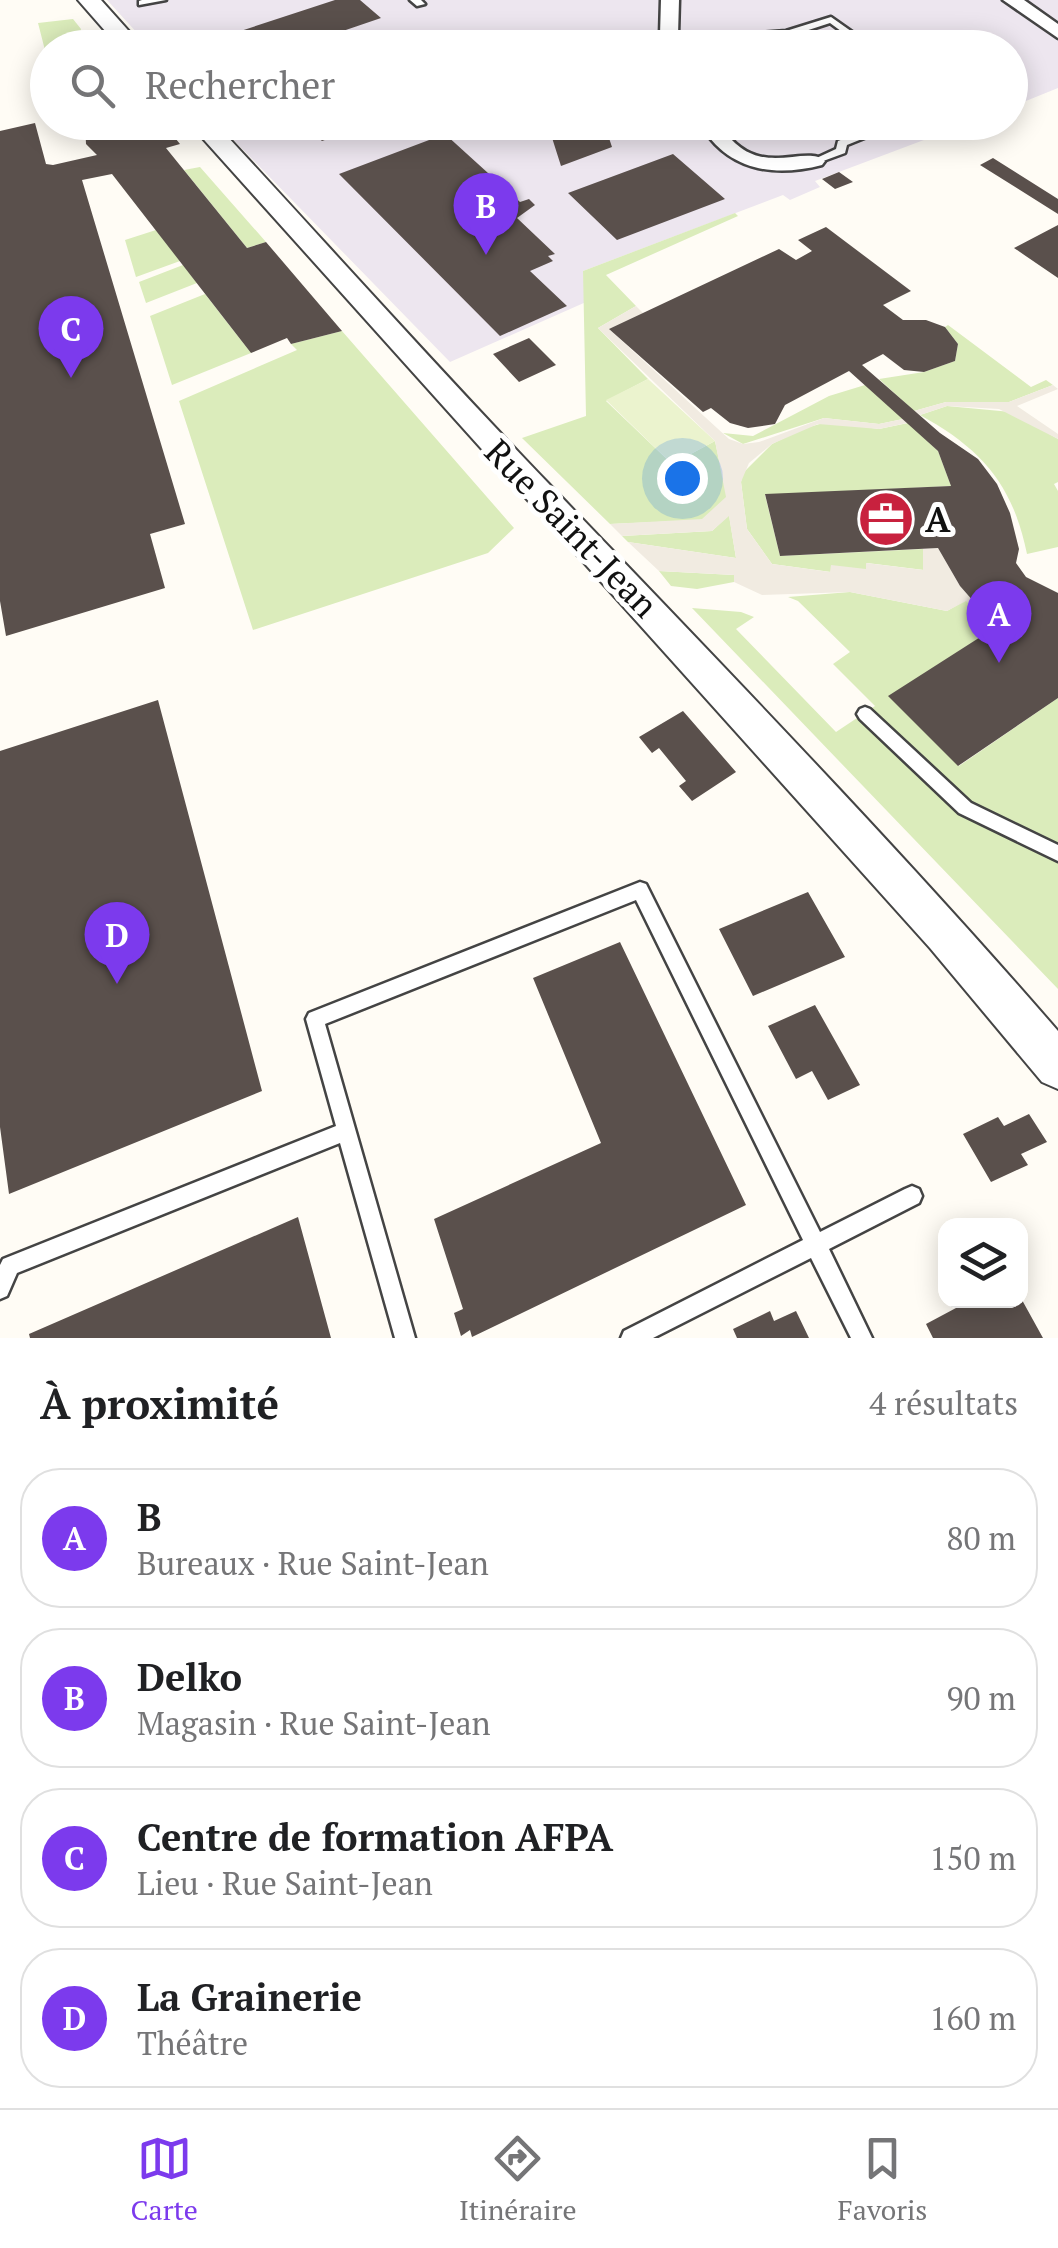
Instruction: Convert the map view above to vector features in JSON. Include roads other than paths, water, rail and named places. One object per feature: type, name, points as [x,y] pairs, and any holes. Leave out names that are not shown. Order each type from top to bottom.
[{"type":"street","points":[[89,0],[116,30]]},
{"type":"street","points":[[668,30],[670,0]]},
{"type":"street","points":[[1012,0],[1058,32]]},
{"type":"street","name":"Rue Saint-Jean","points":[[216,140],[945,933],[1058,1066]]},
{"type":"street","points":[[721,140],[757,165],[780,168],[814,161]]},
{"type":"street","name":"Rue Saint-Jean","points":[[945,933],[1058,1034]]},
{"type":"lane","points":[[142,3],[161,0]]},
{"type":"lane","points":[[800,30],[832,20],[846,30]]},
{"type":"lane","points":[[814,161],[840,152],[842,143],[850,140]]},
{"type":"lane","points":[[865,714],[966,808],[1058,853]]},
{"type":"lane","points":[[405,1338],[315,1018],[640,890],[862,1338]]},
{"type":"lane","points":[[0,1289],[10,1266],[344,1132]]},
{"type":"lane","points":[[631,1338],[912,1196]]},
{"type":"place","name":"Delko","points":[[486,255]]},
{"type":"place","name":"Centre de formation AFPA","points":[[71,378]]},
{"type":"place","name":"A","points":[[886,519]]},
{"type":"place","name":"B","points":[[999,663]]},
{"type":"place","name":"La Grainerie","points":[[117,984]]}]
